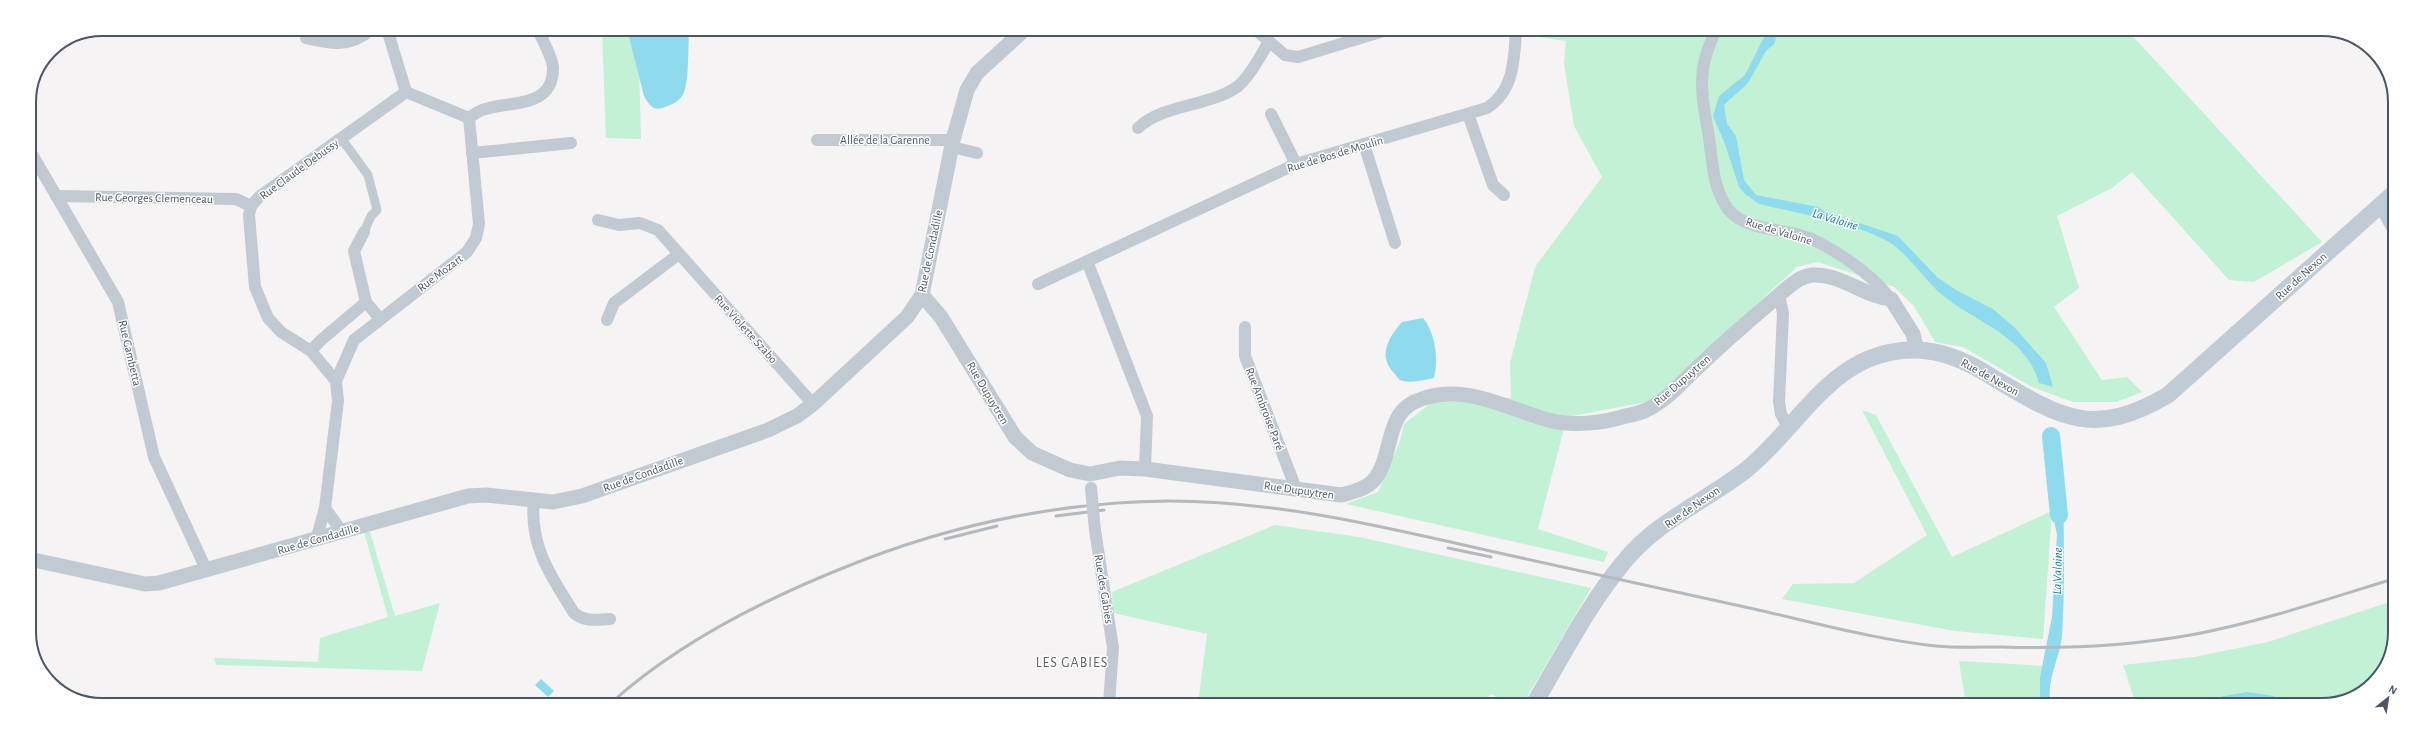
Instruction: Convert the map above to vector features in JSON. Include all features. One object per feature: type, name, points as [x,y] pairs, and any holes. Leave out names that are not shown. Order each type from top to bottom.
[{"type":"main road","name":"Rue de Nexon","points":[[1538,698],[1601,595],[1622,564],[1640,543],[1747,469],[1828,385],[1861,362],[1888,352],[1917,350],[1933,352],[1962,360],[2038,404],[2062,415],[2092,420],[2120,417],[2145,408],[2168,394],[2388,199]]},
{"type":"street","points":[[306,38],[336,45],[364,36]]},
{"type":"street","points":[[389,36],[406,92],[469,118],[482,110],[532,101],[544,92],[551,80],[553,66],[540,36]]},
{"type":"street","name":"Rue de Condadille","points":[[36,561],[145,584],[159,583],[468,496],[486,495],[553,502],[582,496],[768,430],[797,416],[813,404],[907,317],[922,295],[952,144],[967,90],[977,73],[1017,36]]},
{"type":"street","points":[[1263,36],[1285,55],[1298,56],[1366,36]]},
{"type":"street","name":"Rue de Bos de Moulin","points":[[1038,284],[1296,164],[1487,108],[1499,100],[1513,72],[1516,36]]},
{"type":"street","name":"Rue de Valoine","points":[[1713,36],[1704,60],[1702,92],[1714,174],[1724,204],[1740,219],[1760,227],[1810,238],[1855,264],[1880,286],[1891,299],[1913,334],[1917,350]]},
{"type":"street","points":[[1138,128],[1146,120],[1211,98],[1237,86],[1258,61],[1269,41]]},
{"type":"street","name":"Rue Claude Debussy","points":[[336,381],[311,351],[281,332],[268,318],[261,304],[255,280],[249,215],[251,206],[259,197],[406,92]]},
{"type":"street","points":[[1271,114],[1296,164]]},
{"type":"street","points":[[1468,114],[1493,185],[1504,195]]},
{"type":"street","name":"Rue Mozart","points":[[336,381],[354,340],[467,252],[476,238],[479,224],[469,118]]},
{"type":"street","points":[[341,138],[368,175],[377,210],[371,216],[354,251],[366,302],[380,319]]},
{"type":"street","name":"Allée de la Garenne","points":[[817,140],[952,144],[977,153]]},
{"type":"street","points":[[472,153],[571,142]]},
{"type":"street","points":[[1364,144],[1395,243]]},
{"type":"street","name":"Rue Gambetta","points":[[36,161],[118,302],[154,457],[206,569]]},
{"type":"street","name":"Rue Georges Clemenceau","points":[[56,196],[236,200],[251,206]]},
{"type":"street","points":[[2380,206],[2388,220]]},
{"type":"street","name":"Rue Violette Szabo","points":[[598,220],[620,225],[640,223],[658,230],[813,404]]},
{"type":"street","points":[[607,320],[614,303],[679,254]]},
{"type":"street","points":[[1087,261],[1147,416],[1145,470]]},
{"type":"street","name":"Rue Dupuytren","points":[[922,295],[941,317],[1015,437],[1032,453],[1052,464],[1090,481],[1120,468],[1341,495],[1361,489],[1374,480],[1384,462],[1394,428],[1400,414],[1412,403],[1434,395],[1461,394],[1483,398],[1554,422],[1574,423],[1613,420],[1645,411],[1661,401],[1738,329],[1798,280],[1810,275],[1825,276],[1877,296],[1891,299]]},
{"type":"street","points":[[1779,296],[1783,313],[1779,402],[1781,414],[1788,427]]},
{"type":"street","points":[[311,351],[320,341],[366,302]]},
{"type":"street","name":"Rue Ambroise Paré","points":[[1244,327],[1245,356],[1296,489]]},
{"type":"street","points":[[316,540],[325,508],[338,401],[336,381]]},
{"type":"street","name":"Rue des Gabies","points":[[1090,481],[1095,530],[1113,648],[1109,698]]},
{"type":"street","points":[[534,500],[536,544],[544,563],[574,613],[581,619],[610,619]]},
{"type":"street","points":[[325,508],[342,532]]},
{"type":"green space","points":[[602,36],[638,36],[641,139],[606,138]]},
{"type":"green space","points":[[1533,36],[2133,36],[2322,242],[2254,282],[2229,280],[2132,172],[2112,188],[2057,216],[2079,288],[2054,307],[2102,380],[2127,377],[2142,392],[2116,402],[2073,402],[2032,387],[1963,347],[1935,342],[1914,306],[1894,287],[1818,262],[1797,267],[1651,401],[1567,417],[1538,529],[1608,552],[1604,562],[1346,504],[1378,492],[1400,441],[1404,424],[1431,403],[1511,398],[1510,363],[1535,267],[1602,177],[1574,126],[1564,64],[1566,41]]},
{"type":"green space","points":[[1862,410],[1876,415],[1952,557],[2052,511],[2043,639],[1955,631],[1782,599],[1793,584],[1854,583],[1927,535]]},
{"type":"green space","points":[[1275,525],[1359,537],[1591,588],[1527,698],[1498,698],[1491,694],[1487,698],[1199,698],[1207,634],[1113,613],[1112,592]]},
{"type":"green space","points":[[364,532],[370,532],[395,616],[440,603],[422,671],[216,665],[214,658],[318,662],[320,638],[388,617]]},
{"type":"green space","points":[[2388,603],[2388,632],[2386,649],[2383,657],[2372,675],[2362,684],[2343,694],[2322,698],[2134,698],[2123,665],[2194,657],[2268,642]]},
{"type":"green space","points":[[1959,661],[2045,666],[2046,698],[1965,698]]},
{"type":"water","points":[[689,36],[686,87],[681,98],[676,102],[658,109],[650,105],[644,96],[629,37]]},
{"type":"water","points":[[1764,36],[1776,36],[1774,44],[1766,51],[1748,83],[1724,105],[1727,124],[1736,136],[1744,180],[1756,195],[1818,207],[1824,211],[1898,236],[1937,277],[1956,290],[1993,309],[2014,327],[2046,363],[2053,387],[2039,383],[2032,366],[2023,352],[2011,341],[1941,294],[1905,255],[1892,244],[1880,237],[1847,225],[1759,204],[1745,194],[1739,187],[1725,144],[1713,116],[1719,96],[1745,75]]},
{"type":"water","points":[[1423,318],[1433,338],[1435,346],[1436,363],[1434,378],[1413,382],[1400,380],[1386,360],[1389,340],[1402,322]]},
{"type":"water","points":[[2063,489],[2064,581],[2062,636],[2051,679],[2050,698],[2040,698],[2040,677],[2052,617],[2057,535],[2052,511],[2055,491]]},
{"type":"water","points":[[541,679],[554,691],[548,697],[535,685]]},
{"type":"water","points":[[2247,692],[2274,696],[2276,698],[2216,698]]},
{"type":"waterway","name":"La Valoine","points":[[2051,436],[2059,515]]},
{"type":"railway","points":[[617,698],[636,682],[691,643],[751,609],[782,594],[882,553],[922,540],[1003,519],[1085,506],[1127,502],[1210,502],[1291,510],[1331,517],[1411,533],[1891,640],[1944,647],[2074,647],[2123,644],[2172,638],[2246,623],[2388,581]]},
{"type":"railway","points":[[1056,516],[1104,510]]},
{"type":"railway","points":[[945,539],[997,526]]},
{"type":"railway","points":[[1448,548],[1491,557]]},
{"type":"district","name":"LES GABIES","points":[[1072,663]]}]
